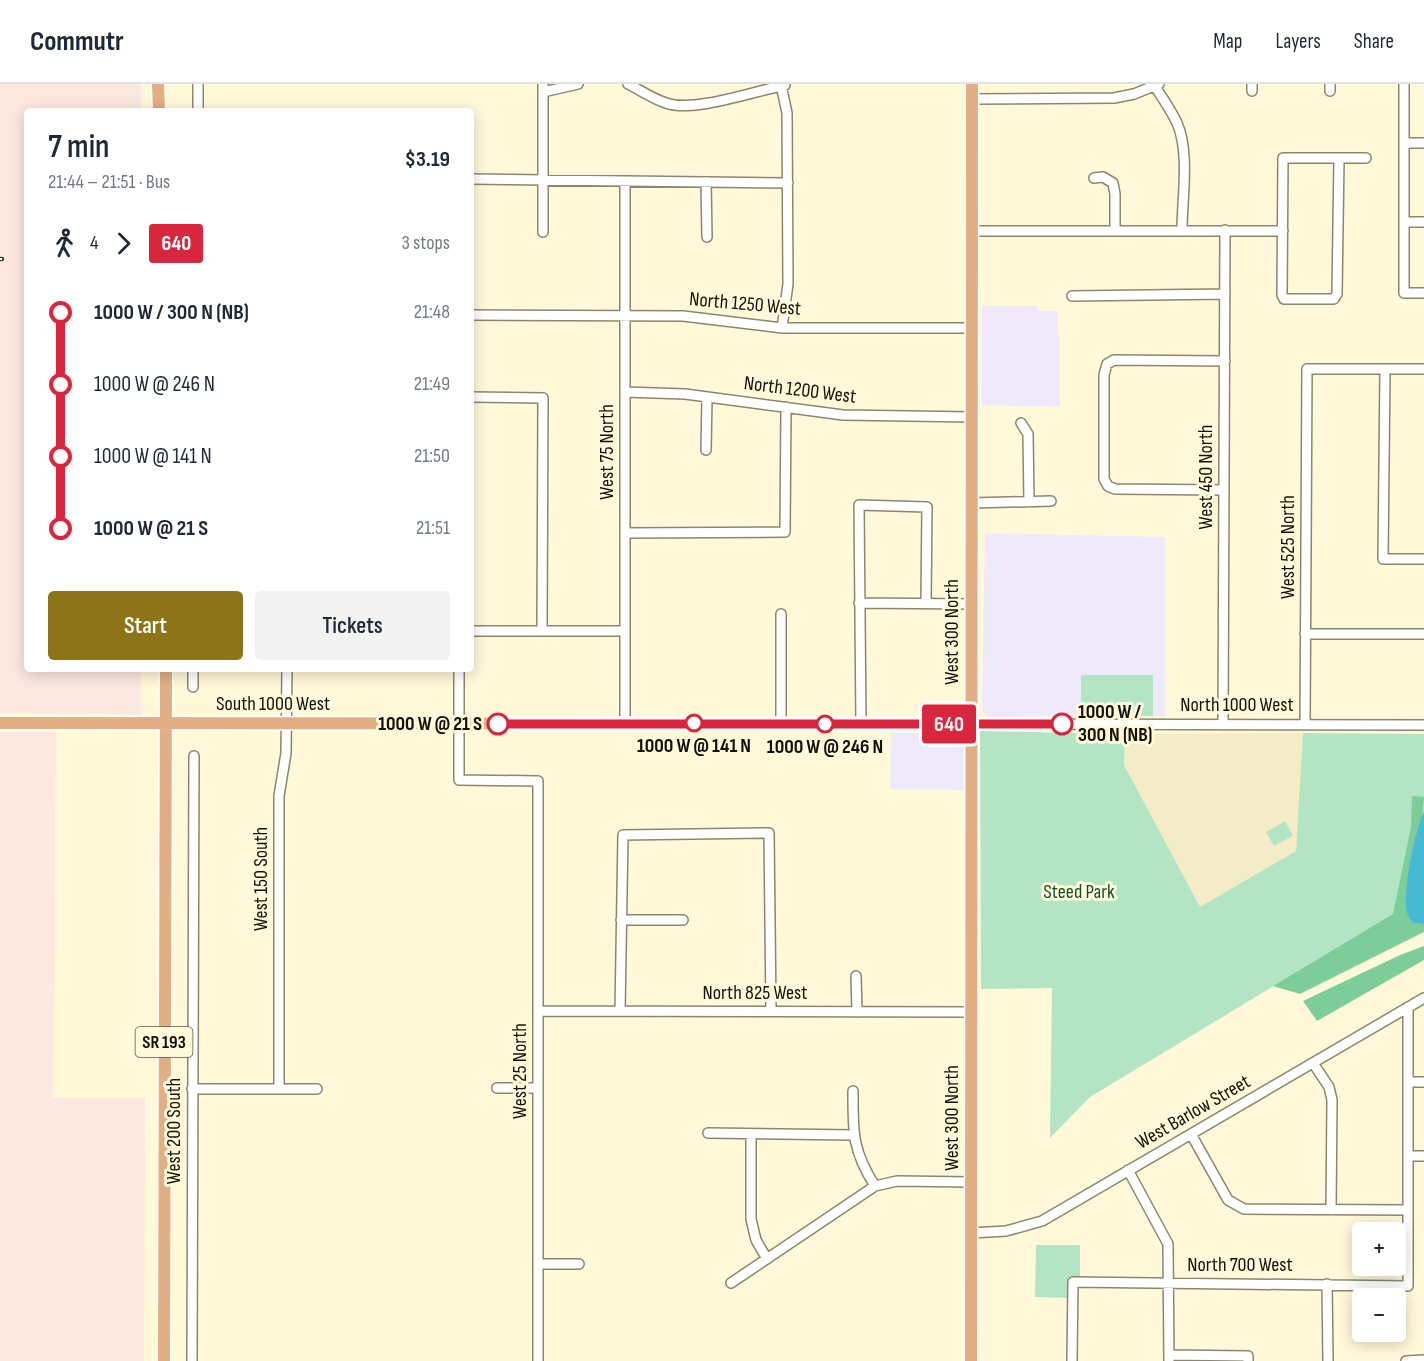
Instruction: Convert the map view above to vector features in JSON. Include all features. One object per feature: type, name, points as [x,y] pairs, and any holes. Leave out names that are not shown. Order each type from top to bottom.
[{"type":"main road","points":[[158,84],[159,108]]},
{"type":"main road","name":"West 300 North","points":[[971,1361],[972,84]]},
{"type":"main road","name":"SR 193","points":[[164,1361],[166,672]]},
{"type":"main road","name":"South 1000 West","points":[[0,723],[546,724]]},
{"type":"main road","name":"North 1000 West","points":[[546,724],[971,724]]},
{"type":"street","points":[[198,84],[198,108]]},
{"type":"street","points":[[543,232],[543,88],[578,84]]},
{"type":"street","points":[[628,84],[667,104],[686,105],[704,104],[784,85],[787,113],[788,284],[782,328]]},
{"type":"street","points":[[1404,84],[1404,293],[1424,293]]},
{"type":"street","points":[[972,99],[1114,98],[1134,94],[1157,85],[1177,123],[1184,150],[1182,230]]},
{"type":"street","points":[[1404,143],[1424,143]]},
{"type":"street","points":[[1339,158],[1337,294],[1334,299],[1284,299],[1282,295],[1283,158],[1339,158],[1366,158]]},
{"type":"street","points":[[1094,178],[1103,177],[1113,183],[1115,231]]},
{"type":"street","points":[[474,179],[788,183]]},
{"type":"street","name":"West 75 North","points":[[625,181],[625,723]]},
{"type":"street","points":[[706,182],[707,237]]},
{"type":"street","points":[[1404,222],[1424,222]]},
{"type":"street","name":"West 450 North","points":[[1223,724],[1225,230]]},
{"type":"street","points":[[972,231],[1283,231]]},
{"type":"street","points":[[1072,296],[1225,294]]},
{"type":"street","name":"North 1250 West","points":[[474,315],[683,316],[782,328],[972,328]]},
{"type":"street","points":[[1224,361],[1114,360],[1107,364],[1104,375],[1104,479],[1108,486],[1115,489],[1224,490]]},
{"type":"street","name":"West 525 North","points":[[1305,724],[1307,369],[1385,369]]},
{"type":"street","points":[[1424,369],[1385,369],[1383,559],[1424,559]]},
{"type":"street","name":"North 1200 West","points":[[625,392],[668,392],[868,417],[972,417]]},
{"type":"street","points":[[474,397],[543,398],[542,630]]},
{"type":"street","points":[[706,450],[707,397]]},
{"type":"street","points":[[625,533],[785,532],[786,407]]},
{"type":"street","points":[[1021,423],[1028,434],[1029,502]]},
{"type":"street","points":[[972,503],[1051,501]]},
{"type":"street","points":[[861,724],[859,505],[927,507],[926,603]]},
{"type":"street","points":[[859,603],[972,604]]},
{"type":"street","points":[[781,723],[782,614]]},
{"type":"street","points":[[474,630],[625,630]]},
{"type":"street","points":[[1305,634],[1424,634]]},
{"type":"street","points":[[193,672],[193,687]]},
{"type":"street","name":"West 150 South","points":[[279,1089],[279,796],[286,753],[286,672]]},
{"type":"street","points":[[459,672],[460,724]]},
{"type":"street","name":"West 25 North","points":[[460,724],[459,780],[538,782],[538,1361]]},
{"type":"street","name":"North 1000 West","points":[[971,724],[1424,725]]},
{"type":"street","name":"West 200 South","points":[[192,1361],[194,756]]},
{"type":"street","points":[[620,1011],[623,835],[770,833],[771,1011]]},
{"type":"street","points":[[621,920],[683,920]]},
{"type":"street","points":[[856,976],[857,1012]]},
{"type":"street","name":"West Barlow Street","points":[[971,1233],[1006,1231],[1042,1221],[1424,998]]},
{"type":"street","points":[[1191,1134],[1228,1200],[1244,1209],[1408,1210],[1408,1007]]},
{"type":"street","name":"North 825 West","points":[[538,1011],[972,1012]]},
{"type":"street","points":[[1313,1063],[1329,1087],[1332,1100],[1331,1210]]},
{"type":"street","points":[[1408,1082],[1424,1082]]},
{"type":"street","points":[[497,1088],[538,1088]]},
{"type":"street","points":[[192,1089],[316,1089]]},
{"type":"street","points":[[853,1091],[853,1135],[860,1161],[875,1186]]},
{"type":"street","points":[[708,1133],[853,1135]]},
{"type":"street","points":[[751,1134],[751,1219],[756,1240],[768,1258]]},
{"type":"street","points":[[1408,1156],[1424,1156]]},
{"type":"street","points":[[1128,1170],[1168,1244],[1169,1358],[1248,1359]]},
{"type":"street","points":[[731,1283],[875,1186],[897,1181],[971,1182]]},
{"type":"street","name":"North 700 West","points":[[1072,1361],[1073,1282],[1408,1286],[1408,1210]]},
{"type":"street","points":[[538,1264],[579,1264]]},
{"type":"street","points":[[1328,1284],[1328,1361]]},
{"type":"street","points":[[1406,1361],[1424,1360]]},
{"type":"shaded area","points":[[0,84],[141,84],[141,108],[24,108],[24,672],[141,672],[141,715],[0,713]]},
{"type":"shaded area","points":[[982,306],[1037,306],[1038,311],[1058,311],[1060,407],[981,405]]},
{"type":"shaded area","points":[[985,533],[1165,537],[1165,716],[1153,716],[1153,675],[1081,675],[1081,716],[988,717],[982,711]]},
{"type":"shaded area","points":[[0,732],[56,732],[53,1098],[145,1098],[144,1361],[0,1361]]},
{"type":"shaded area","points":[[891,733],[959,733],[965,739],[965,790],[890,789]]},
{"type":"shaded area","points":[[1303,733],[1296,851],[1200,908],[1124,765],[1125,734]]},
{"type":"green space","points":[[1081,675],[1153,675],[1153,716],[1081,716]]},
{"type":"green space","name":"Steed Park","points":[[980,731],[1125,734],[1124,765],[1200,907],[1296,851],[1303,733],[1424,734],[1424,929],[1355,937],[1090,1097],[1050,1138],[1052,988],[981,989]]},
{"type":"green space","points":[[1412,796],[1424,797],[1413,923],[1424,924],[1424,932],[1300,994],[1273,986],[1393,914],[1411,827]]},
{"type":"green space","points":[[1285,821],[1293,836],[1274,846],[1266,832]]},
{"type":"green space","points":[[1424,946],[1424,960],[1317,1021],[1303,1001],[1400,955]]},
{"type":"green space","points":[[1036,1245],[1080,1245],[1080,1277],[1068,1278],[1068,1298],[1035,1297]]},
{"type":"water","points":[[1424,812],[1424,924],[1413,923],[1409,918],[1406,894],[1413,848]]},
{"type":"bus line","name":"640","points":[[498,724],[1062,724]]},
{"type":"place","name":"1000 W @ 141 N","points":[[694,723]]},
{"type":"place","name":"1000 W @ 21 S","points":[[498,724]]},
{"type":"place","name":"1000 W @ 246 N","points":[[825,724]]},
{"type":"place","name":"1000 W / 300 N (NB)","points":[[1062,724]]}]
